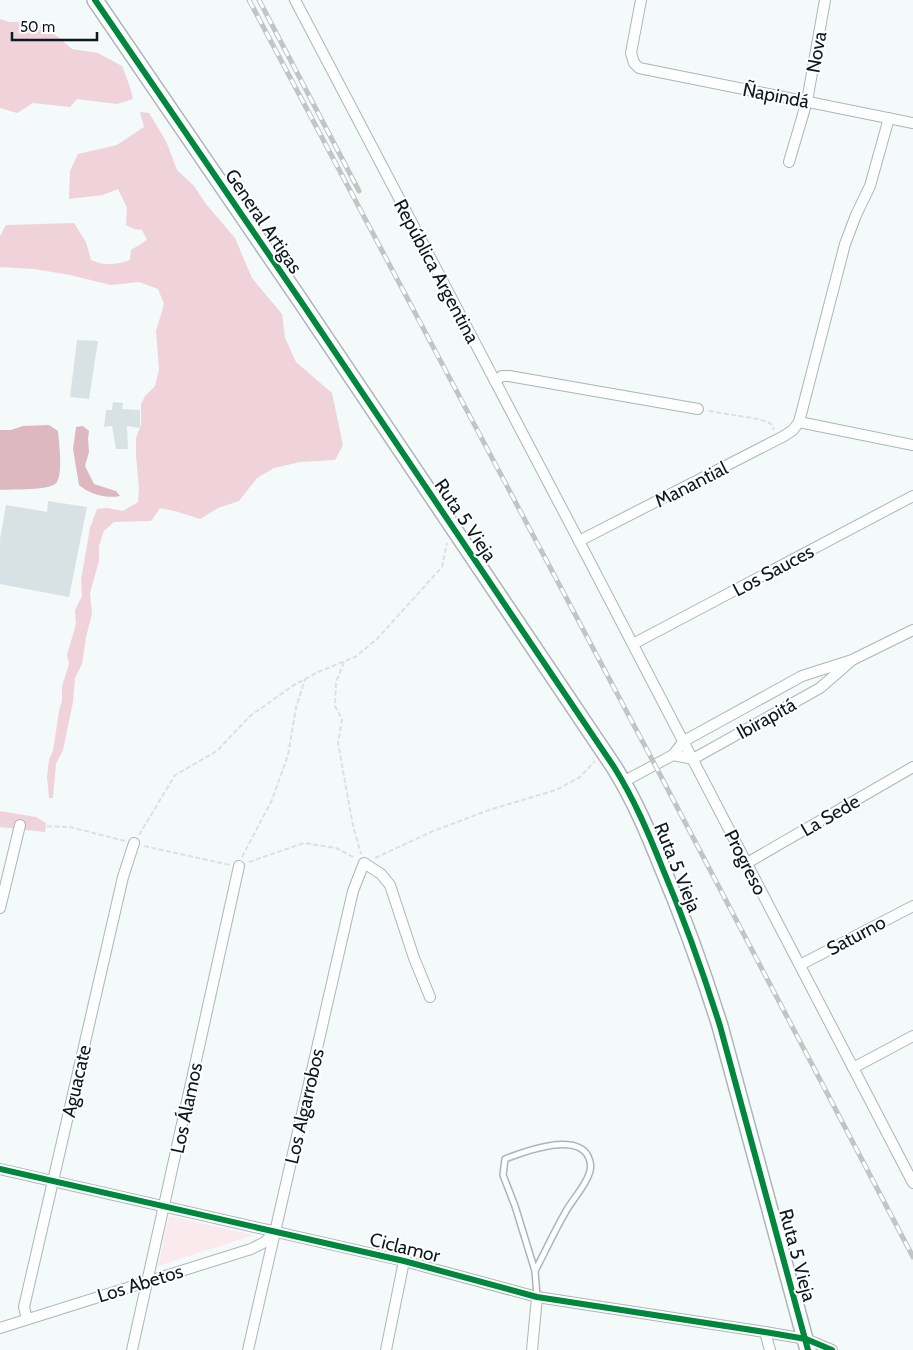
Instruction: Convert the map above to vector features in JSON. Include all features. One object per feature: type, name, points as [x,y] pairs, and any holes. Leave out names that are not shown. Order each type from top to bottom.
[{"type":"street","name":"General Artigas","points":[[95,0],[302,303],[406,460]]},
{"type":"street","name":"República Argentina","points":[[295,0],[579,541]]},
{"type":"street","name":"Ñapindá","points":[[641,0],[631,53],[634,63],[639,68],[913,123]]},
{"type":"street","name":"Nova","points":[[789,162],[807,102],[825,0]]},
{"type":"street","points":[[889,118],[870,186],[856,215],[846,244],[799,422],[913,445]]},
{"type":"street","points":[[495,381],[502,376],[509,376],[698,409]]},
{"type":"street","name":"Manantial","points":[[579,541],[778,439],[793,430],[799,422]]},
{"type":"street","name":"Ruta 5 Vieja","points":[[406,460],[604,753],[623,782],[641,816],[675,898],[706,981],[807,1345]]},
{"type":"street","name":"Los Sauces","points":[[633,644],[913,496]]},
{"type":"street","name":"Progreso","points":[[579,541],[853,1068],[910,1168],[913,1184]]},
{"type":"street","name":"Ibirapitá","points":[[623,782],[673,755],[684,741],[802,676],[852,660],[913,630]]},
{"type":"street","name":"Ibirapitá","points":[[693,759],[820,688],[852,660]]},
{"type":"street","points":[[673,755],[693,759]]},
{"type":"street","name":"La Sede","points":[[747,862],[913,767]]},
{"type":"street","points":[[0,908],[20,825]]},
{"type":"street","name":"Aguacate","points":[[27,1319],[24,1307],[123,877],[134,843]]},
{"type":"street","points":[[364,863],[381,874],[390,885],[414,958],[430,997]]},
{"type":"street","name":"Los Algarrobos","points":[[248,1350],[354,891],[364,863]]},
{"type":"street","name":"Los Álamos","points":[[132,1350],[239,866]]},
{"type":"street","name":"Saturno","points":[[800,965],[913,906]]},
{"type":"street","points":[[853,1068],[913,1036]]},
{"type":"street","name":"Ciclamor","points":[[0,1170],[404,1261],[537,1297],[765,1332],[807,1345]]},
{"type":"street","name":"Los Abetos","points":[[0,1328],[251,1249],[265,1242],[276,1232]]},
{"type":"street","points":[[386,1350],[404,1261]]},
{"type":"street","points":[[532,1350],[537,1297]]},
{"type":"street","points":[[765,1332],[770,1350]]},
{"type":"street","points":[[807,1345],[832,1350]]},
{"type":"lane","points":[[535,1271],[565,1213],[589,1174],[591,1162],[586,1152],[577,1147],[562,1144],[544,1146],[505,1159],[503,1175],[516,1206],[535,1271],[537,1297]]},
{"type":"path","points":[[698,409],[758,419],[770,423],[778,439]]},
{"type":"path","points":[[134,843],[175,775],[218,751],[250,716],[294,685],[355,657],[377,639],[442,567],[447,543]]},
{"type":"path","points":[[344,662],[336,682],[335,706],[342,719],[338,743],[353,826],[364,863]]},
{"type":"path","points":[[239,866],[272,800],[288,755],[296,708],[306,679]]},
{"type":"path","points":[[0,825],[70,827],[221,864],[239,866],[304,843],[336,848],[364,863],[431,832],[490,810],[556,790],[580,777],[604,753]]},
{"type":"shaded area","points":[[0,19],[9,22],[35,22],[72,49],[98,53],[122,66],[133,99],[117,104],[77,99],[70,107],[33,103],[17,113],[0,108]]},
{"type":"shaded area","points":[[140,112],[149,113],[166,141],[177,170],[194,186],[206,204],[235,238],[252,278],[282,314],[285,338],[296,362],[332,393],[343,445],[335,460],[300,462],[274,468],[257,478],[239,501],[218,508],[200,519],[160,508],[151,521],[114,522],[104,531],[99,546],[99,561],[90,593],[92,614],[82,664],[75,678],[73,702],[63,750],[56,764],[53,798],[49,798],[47,777],[49,759],[53,751],[62,701],[62,686],[69,664],[67,655],[76,624],[75,610],[82,596],[81,580],[90,528],[97,509],[107,508],[123,511],[138,502],[136,438],[141,425],[141,404],[145,396],[155,386],[159,370],[156,331],[164,304],[158,289],[139,282],[111,285],[34,269],[0,267],[0,236],[6,225],[74,223],[86,242],[91,260],[110,264],[130,260],[131,250],[147,240],[142,230],[126,225],[127,208],[118,189],[103,195],[69,199],[70,171],[78,154],[117,145],[144,127]]},
{"type":"shaded area","points":[[49,425],[58,431],[60,464],[57,482],[48,487],[0,490],[0,430],[11,430],[23,426]]},
{"type":"shaded area","points":[[83,426],[89,431],[89,452],[85,466],[94,484],[116,491],[120,496],[98,495],[79,485],[73,449],[76,427]]},
{"type":"shaded area","points":[[0,811],[36,817],[46,823],[45,832],[0,827]]},
{"type":"shaded area","points":[[169,1216],[254,1235],[158,1266]]},
{"type":"building","points":[[77,340],[98,341],[89,399],[70,397]]},
{"type":"building","points":[[113,402],[123,403],[122,409],[140,410],[140,428],[127,426],[128,449],[116,449],[112,426],[104,427],[106,410],[112,410]]},
{"type":"building","points":[[48,501],[87,507],[69,597],[0,584],[0,539],[6,505],[47,512]]},
{"type":"railway","points":[[249,0],[655,765],[913,1257]]},
{"type":"railway","points":[[259,0],[359,191]]},
{"type":"cycle path","points":[[95,0],[302,303],[614,767],[628,791],[646,828],[678,906],[714,1006],[808,1350]]},
{"type":"cycle path","points":[[0,1169],[404,1261],[537,1297],[806,1339],[832,1350]]}]
